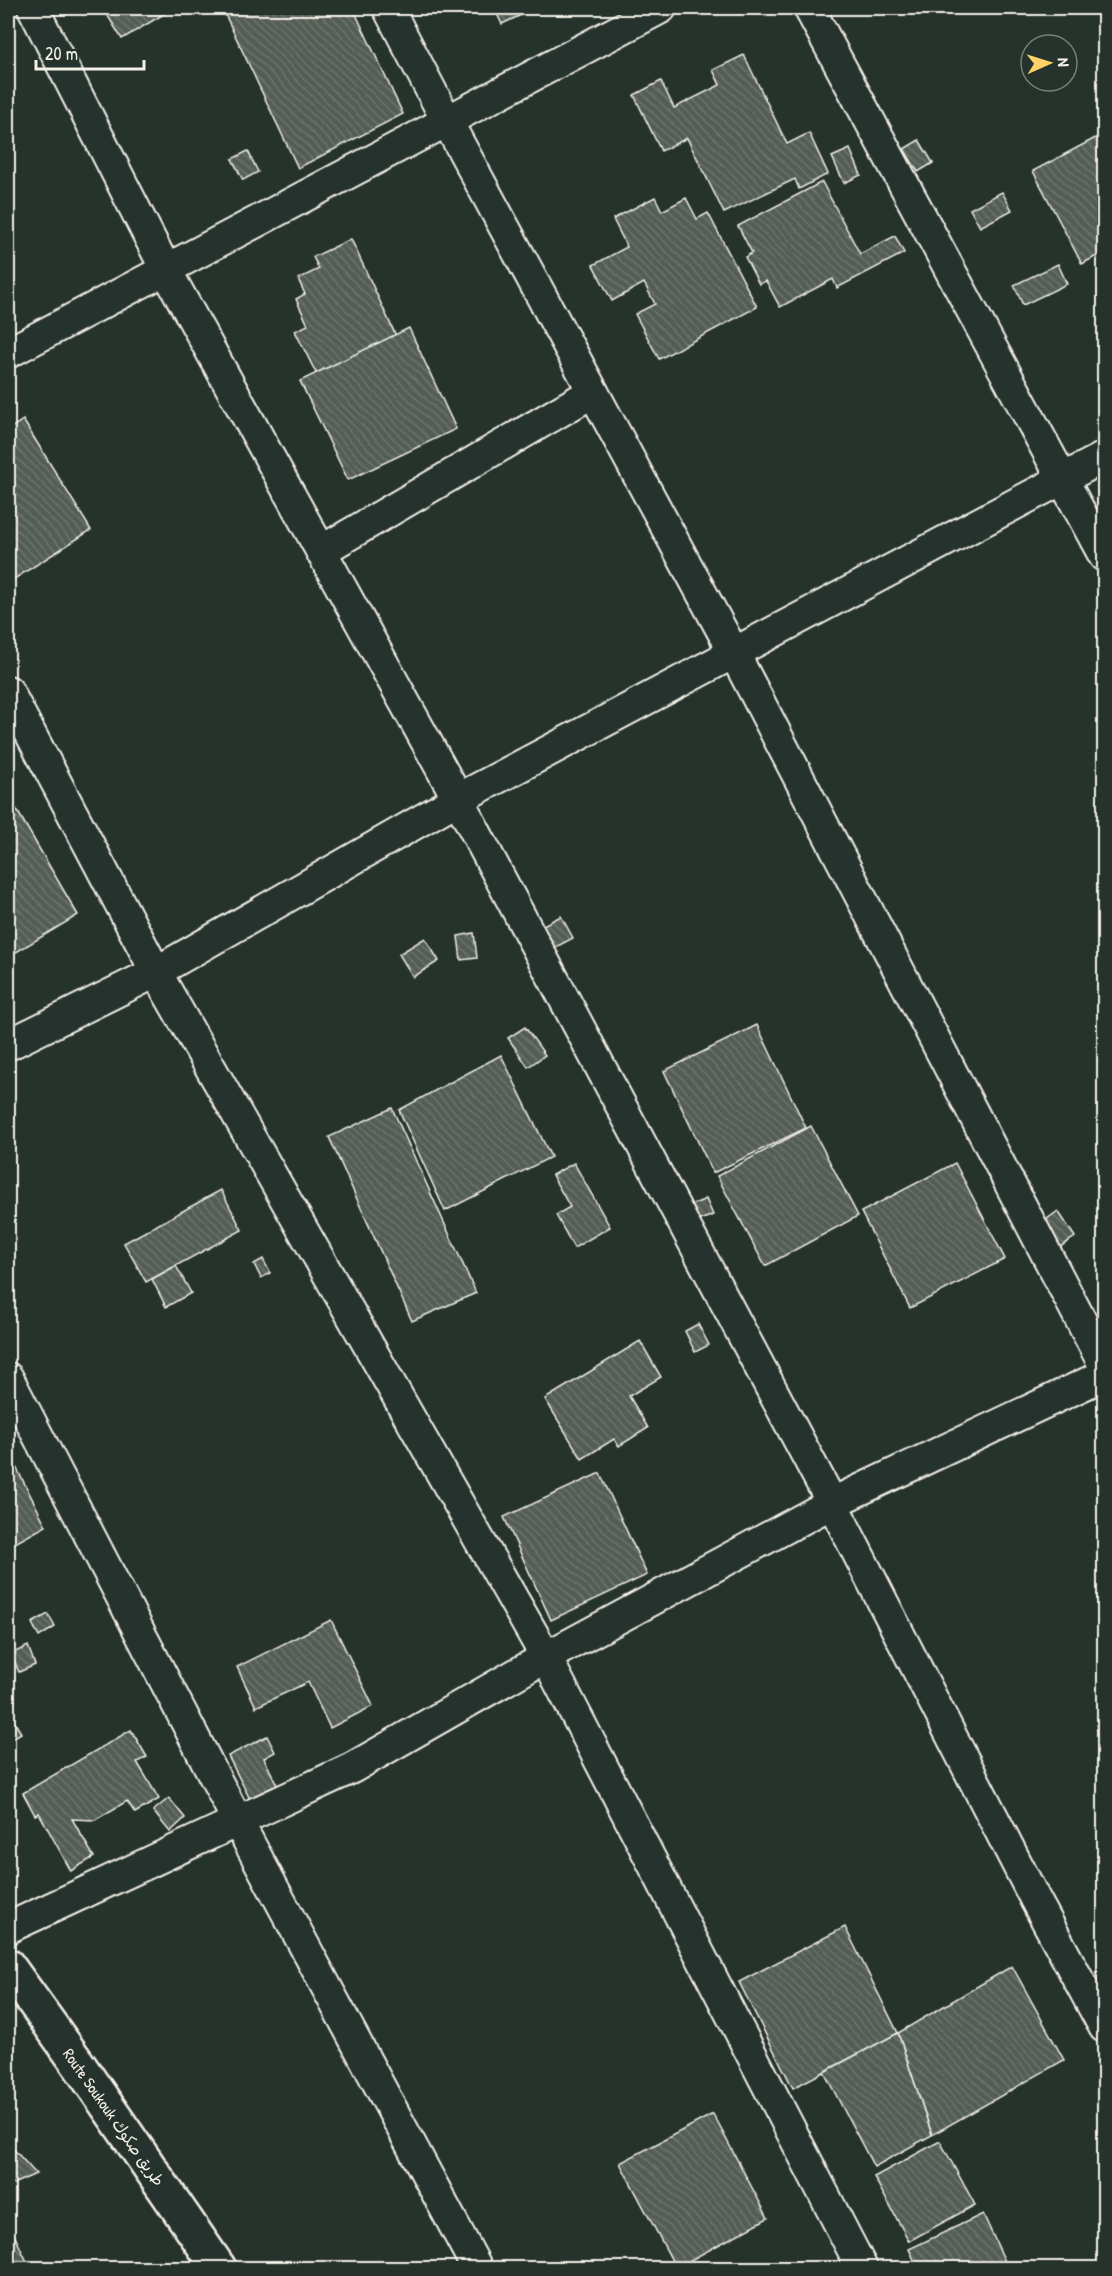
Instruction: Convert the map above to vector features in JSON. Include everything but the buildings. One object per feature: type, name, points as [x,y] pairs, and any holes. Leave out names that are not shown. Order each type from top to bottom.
[{"type":"street","points":[[33,8],[166,270],[458,799],[832,1503],[1104,2027]]},
{"type":"street","points":[[388,8],[734,653],[1104,1365]]},
{"type":"street","points":[[8,353],[661,8]]},
{"type":"street","points":[[809,8],[1104,556]]},
{"type":"street","points":[[321,551],[593,392]]},
{"type":"street","points":[[8,1045],[156,972],[458,799],[1104,457]]},
{"type":"street","points":[[8,691],[18,738],[156,972],[546,1656],[862,2268]]},
{"type":"street","points":[[8,1928],[352,1768],[546,1656],[832,1503],[1104,1375]]},
{"type":"street","points":[[8,1378],[237,1822],[477,2268]]},
{"type":"street","name":"Route Soukouk طريق صكوك","points":[[8,1968],[80,2066],[219,2268]]}]
